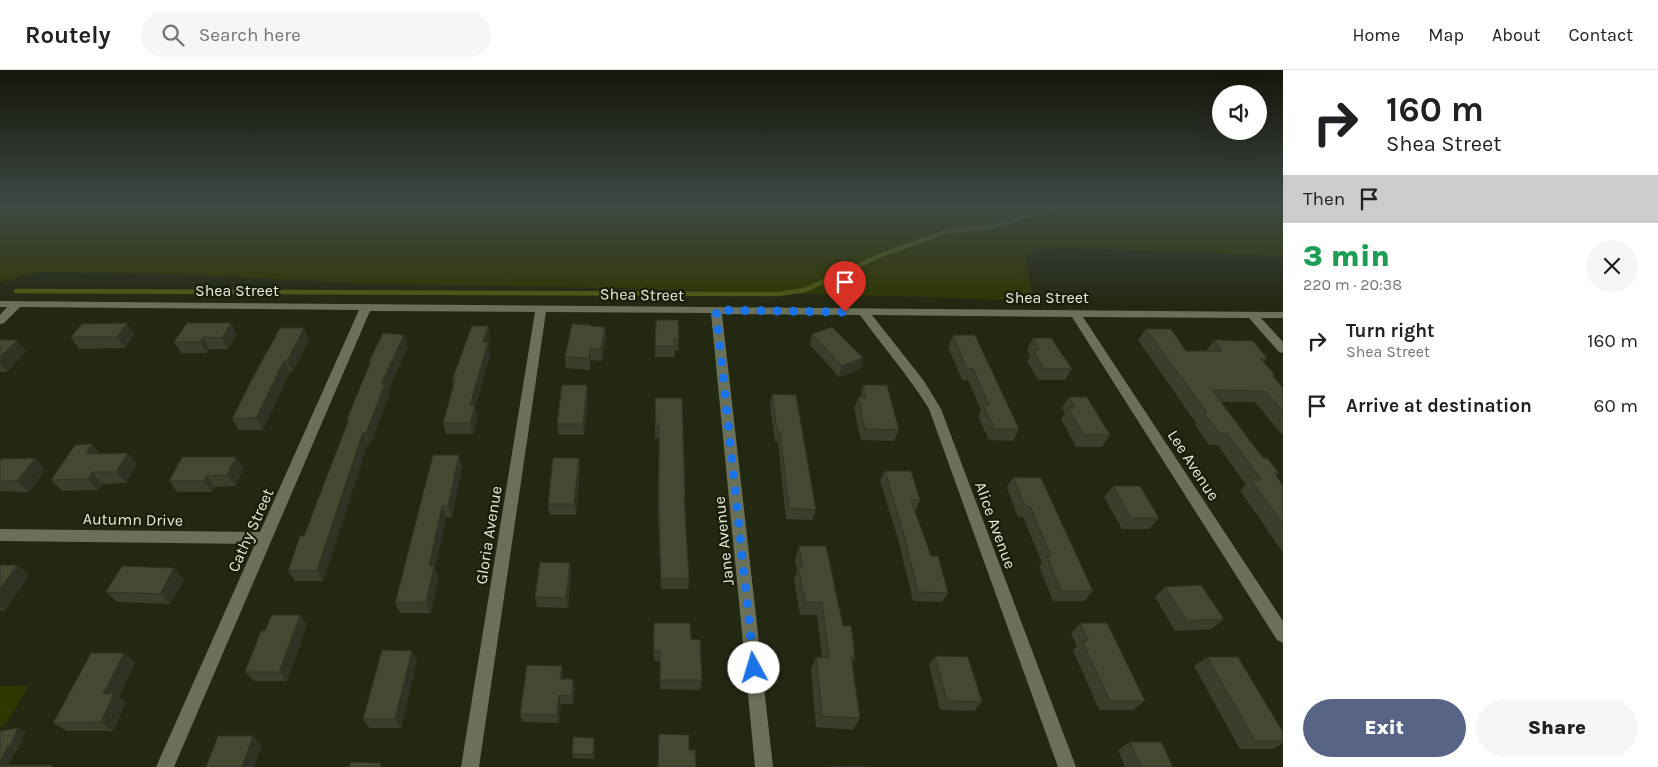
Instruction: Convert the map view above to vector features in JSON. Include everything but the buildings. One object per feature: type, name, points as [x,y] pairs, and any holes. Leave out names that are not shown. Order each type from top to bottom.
[{"type":"street","name":"Shea Street","points":[[0,304],[1283,315]]},
{"type":"street","points":[[0,321],[17,304]]},
{"type":"street","name":"Cathy Street","points":[[165,767],[366,307]]},
{"type":"street","name":"Gloria Avenue","points":[[470,767],[541,309]]},
{"type":"street","name":"Jane Avenue","points":[[716,310],[764,767]]},
{"type":"street","name":"Alice Avenue","points":[[864,312],[883,339],[920,384],[935,409],[1067,767]]},
{"type":"street","name":"Lee Avenue","points":[[1076,314],[1283,635]]},
{"type":"street","points":[[1252,315],[1283,349]]},
{"type":"street","name":"Autumn Drive","points":[[0,534],[265,538]]},
{"type":"green space","points":[[0,240],[1283,240],[1283,256],[1068,248],[1035,249],[1025,258],[1033,297],[1031,300],[576,287],[370,284],[174,274],[39,272],[0,282]]},
{"type":"green space","points":[[0,686],[29,686],[6,724],[0,728]]},
{"type":"waterway","points":[[16,291],[779,294],[805,290],[881,255],[925,240]]},
{"type":"route","points":[[754,668],[716,310],[845,312]]}]
